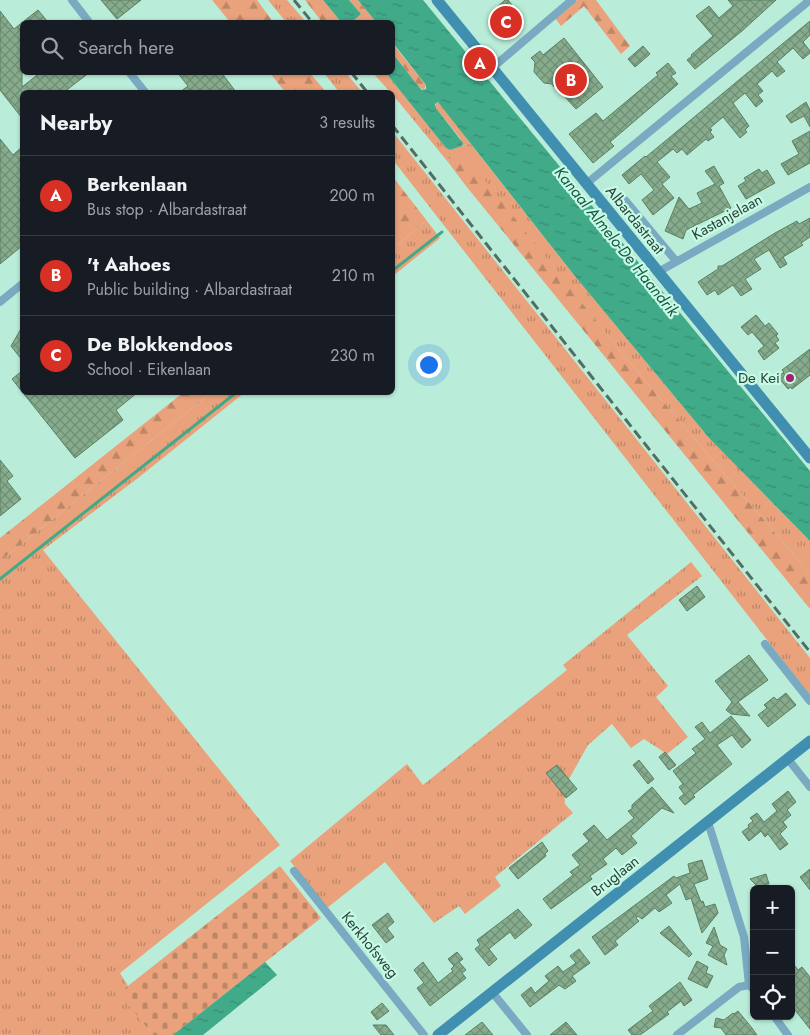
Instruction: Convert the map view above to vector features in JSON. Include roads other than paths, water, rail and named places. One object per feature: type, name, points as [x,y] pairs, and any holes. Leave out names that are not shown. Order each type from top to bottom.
[{"type":"street","points":[[72,0],[87,20]]},
{"type":"street","name":"Albardastraat","points":[[437,0],[810,458]]},
{"type":"street","points":[[492,68],[572,0]]},
{"type":"street","points":[[586,184],[810,0]]},
{"type":"street","points":[[131,75],[143,90]]},
{"type":"street","name":"Kastanjelaan","points":[[658,272],[810,187]]},
{"type":"street","name":"Albardastraat","points":[[625,200],[676,261]]},
{"type":"street","points":[[0,302],[20,286]]},
{"type":"street","points":[[765,644],[810,701]]},
{"type":"street","name":"Bruglaan","points":[[438,1035],[810,742]]},
{"type":"street","points":[[788,759],[810,787]]},
{"type":"street","points":[[708,822],[744,937],[750,975]]},
{"type":"street","name":"Kerkhofsweg","points":[[294,871],[424,1035]]},
{"type":"street","points":[[677,1035],[739,987],[750,987]]},
{"type":"street","points":[[492,992],[527,1035]]},
{"type":"street","points":[[777,1020],[788,1035]]},
{"type":"water","points":[[323,0],[349,0],[361,14],[354,20],[339,20]]},
{"type":"water","name":"Kanaal Almelo-De Haandrik","points":[[358,0],[423,0],[810,471],[810,541],[709,438],[574,275],[438,102],[435,104],[436,108],[463,143],[462,146],[450,150],[446,148],[388,75],[395,75],[395,57],[419,87],[422,90],[426,89],[426,85],[395,46],[395,20],[374,20]]},
{"type":"water","points":[[265,962],[277,975],[203,1035],[173,1035]]},
{"type":"waterway","points":[[395,269],[442,232]]},
{"type":"waterway","points":[[0,579],[233,395]]},
{"type":"railway","points":[[294,0],[310,20]]},
{"type":"railway","points":[[353,75],[365,90]]},
{"type":"railway","points":[[395,129],[810,652]]},
{"type":"place","name":"De Blokkendoos","points":[[506,22]]},
{"type":"place","name":"Berkenlaan","points":[[480,63]]},
{"type":"place","name":"'t Aahoes","points":[[571,80]]},
{"type":"place","name":"De Kei","points":[[790,378]]}]
